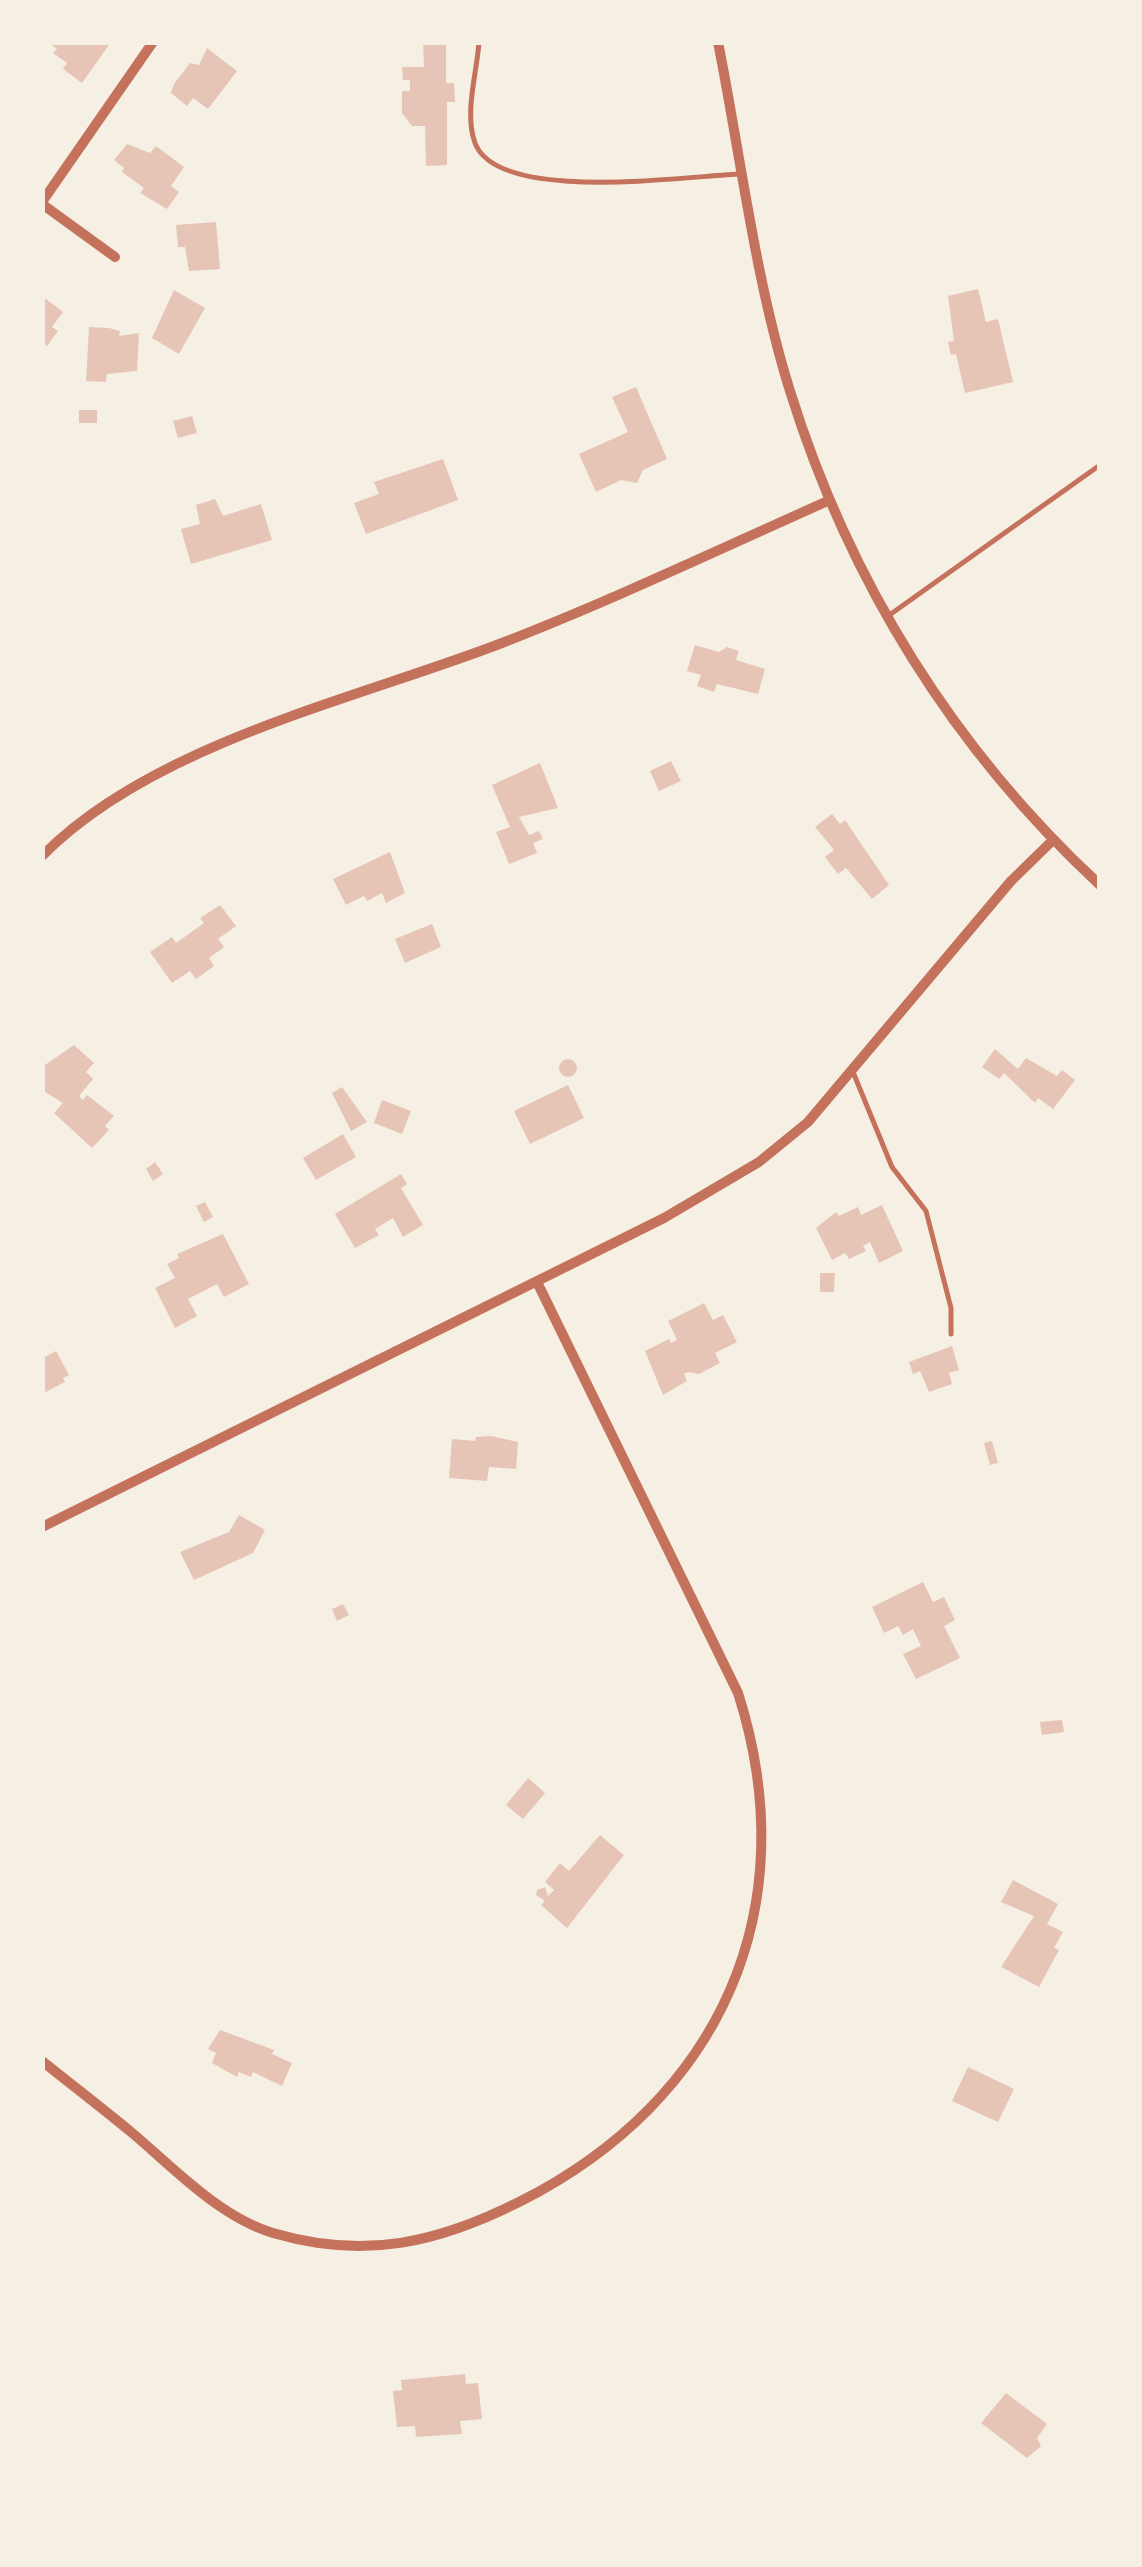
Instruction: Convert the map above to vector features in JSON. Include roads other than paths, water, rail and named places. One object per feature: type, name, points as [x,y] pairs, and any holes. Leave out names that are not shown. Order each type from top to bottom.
[{"type":"street","points":[[115,257],[42,203],[153,42]]},
{"type":"street","points":[[718,42],[790,390],[830,500],[886,618],[967,742],[1052,841],[1100,885]]},
{"type":"street","points":[[42,856],[128,791],[174,766],[324,706],[504,642],[830,500]]},
{"type":"street","points":[[42,1527],[664,1218],[759,1162],[808,1122],[1012,881],[1052,841]]},
{"type":"street","points":[[42,2061],[200,2192],[269,2232],[319,2243],[383,2247],[437,2238],[567,2178],[626,2136],[663,2099],[697,2053],[726,1998],[747,1940],[755,1903],[762,1848],[756,1767],[738,1693],[537,1282]]},
{"type":"lane","points":[[479,42],[471,118],[476,144],[492,167],[547,181],[744,174]]},
{"type":"lane","points":[[886,618],[1099,466]]},
{"type":"lane","points":[[853,1072],[892,1167],[926,1211],[952,1308],[951,1334]]}]
